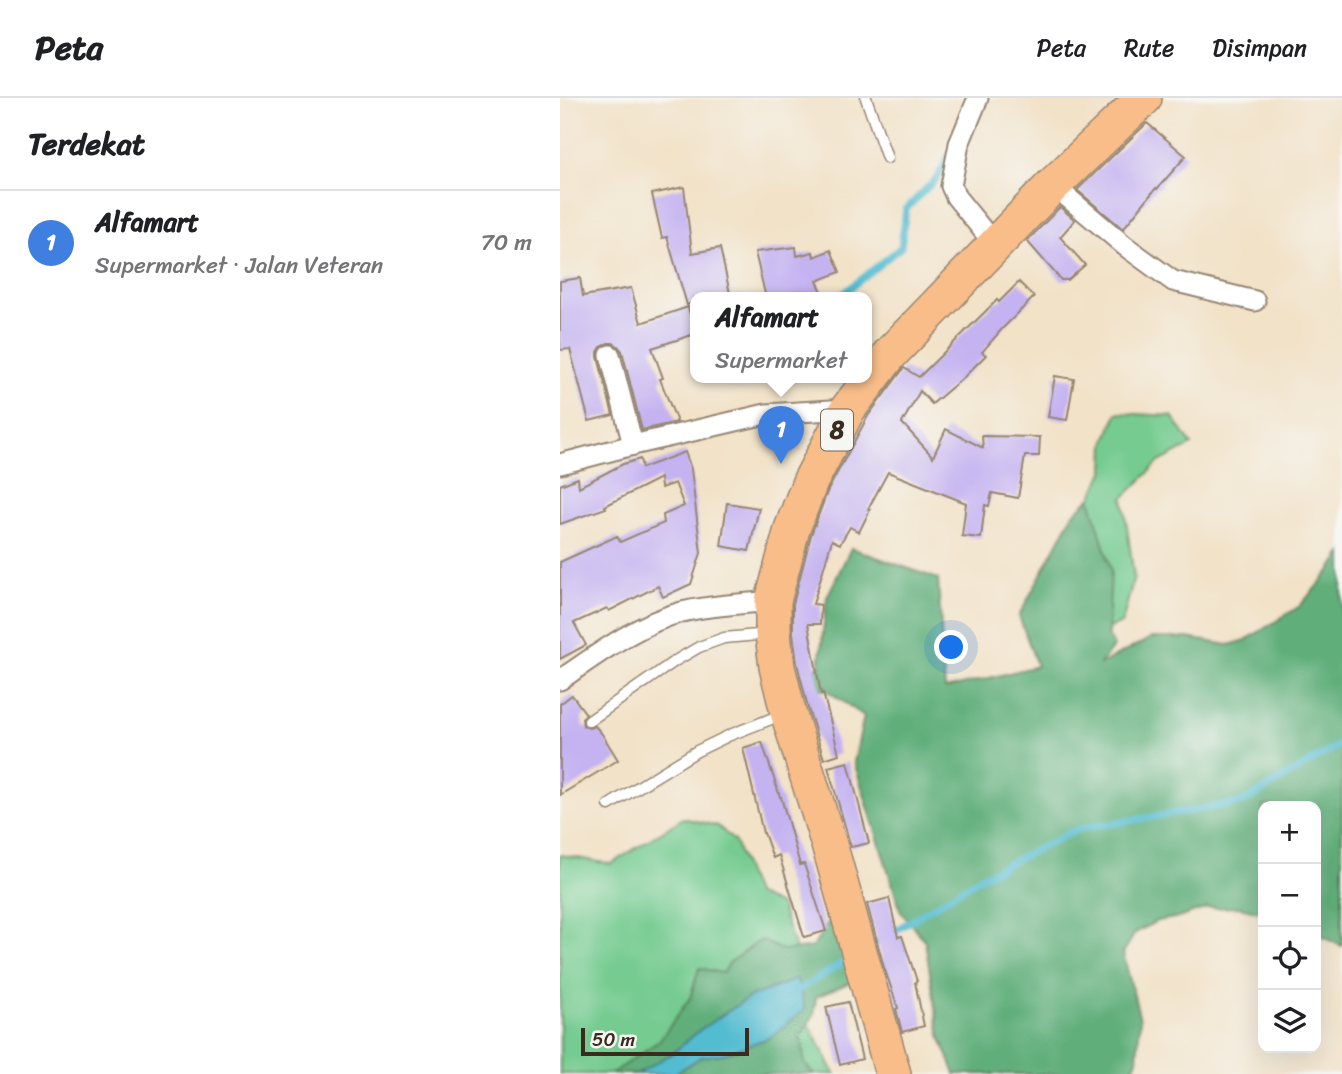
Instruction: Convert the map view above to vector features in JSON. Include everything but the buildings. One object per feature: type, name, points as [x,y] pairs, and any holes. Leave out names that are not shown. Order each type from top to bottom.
[{"type":"highway","name":"8","points":[[872,378],[890,354],[1052,185],[1144,98]]},
{"type":"highway","name":"8","points":[[868,383],[848,409],[810,482],[792,529],[773,618],[777,667],[788,712],[834,861],[886,1066]]},
{"type":"street","points":[[978,98],[959,144],[951,186],[956,197],[995,245]]},
{"type":"street","points":[[1052,185],[1125,246],[1173,281],[1255,301]]},
{"type":"street","points":[[610,355],[633,445]]},
{"type":"street","points":[[560,464],[766,414],[848,409]]},
{"type":"street","points":[[560,680],[645,626],[681,612],[773,618]]},
{"type":"lane","points":[[866,98],[887,158]]},
{"type":"lane","points":[[589,722],[674,661],[699,647],[773,618]]},
{"type":"lane","points":[[609,805],[697,751],[788,712]]},
{"type":"green space","points":[[1117,413],[1172,416],[1192,445],[1159,462],[1123,498],[1134,577],[1122,623],[1061,647],[1068,544],[1104,472],[1105,443]]},
{"type":"green space","points":[[1090,498],[1111,570],[1108,636],[1114,646],[1099,665],[1151,638],[1187,638],[1229,645],[1246,640],[1300,606],[1342,553],[1342,946],[1321,936],[1321,801],[1258,801],[1258,912],[1240,907],[1207,908],[1181,917],[1157,921],[1135,933],[1123,953],[1140,1019],[1137,1060],[1131,1074],[955,1074],[940,1036],[925,941],[901,912],[854,762],[864,716],[825,689],[805,694],[799,674],[819,667],[827,597],[851,548],[938,579],[945,689],[1037,666],[1019,616],[1073,514]]},
{"type":"green space","points":[[683,818],[718,826],[735,842],[755,894],[780,905],[799,959],[640,1074],[560,1074],[560,855],[611,864]]},
{"type":"green space","points":[[834,913],[856,980],[816,997],[814,1015],[800,1037],[804,1060],[814,1074],[611,1074],[659,1041],[690,998],[699,968],[723,973],[730,962],[761,940],[784,951],[813,947]]},
{"type":"green space","points":[[799,1006],[835,1074],[679,1074]]},
{"type":"water","points":[[797,979],[805,1009],[771,1037],[724,1054],[701,1057],[674,1074],[637,1074],[674,1052],[701,1029],[750,997]]},
{"type":"waterway","points":[[845,292],[901,247],[906,209],[937,178],[949,156]]},
{"type":"waterway","points":[[867,948],[981,877],[1078,829],[1244,802],[1342,743]]},
{"type":"waterway","points":[[792,994],[851,958]]},
{"type":"place","name":"Alfamart","points":[[781,464]]}]
